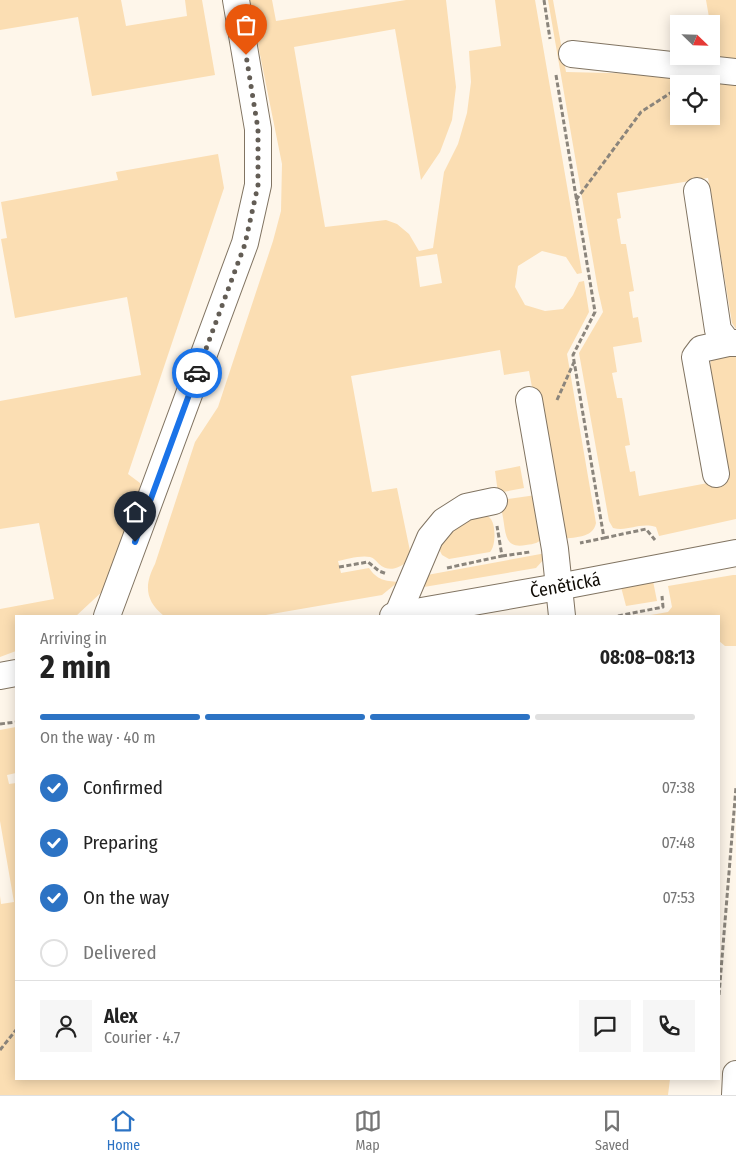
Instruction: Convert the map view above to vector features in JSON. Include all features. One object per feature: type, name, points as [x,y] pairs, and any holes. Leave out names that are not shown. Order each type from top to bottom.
[{"type":"street","points":[[107,615],[245,244],[258,185],[258,129],[236,0]]},
{"type":"street","points":[[559,56],[736,72]]},
{"type":"street","points":[[697,191],[718,330],[732,343]]},
{"type":"street","points":[[716,474],[695,357],[701,349],[732,343]]},
{"type":"street","points":[[529,400],[555,548],[562,615]]},
{"type":"street","points":[[397,615],[430,538],[444,521],[466,507],[494,501]]},
{"type":"street","name":"Čenětická","points":[[403,615],[736,554]]},
{"type":"street","points":[[0,676],[15,673]]},
{"type":"street","points":[[735,1095],[736,1074]]},
{"type":"path","points":[[544,0],[559,56],[576,200],[595,312],[573,355],[604,538]]},
{"type":"path","points":[[576,200],[641,112],[670,94]]},
{"type":"path","points":[[502,556],[555,548],[646,529],[655,540],[663,541]]},
{"type":"path","points":[[339,567],[368,562]]},
{"type":"path","points":[[623,615],[663,607],[657,568]]},
{"type":"path","points":[[0,724],[15,722]]},
{"type":"path","points":[[720,983],[736,787]]},
{"type":"path","points":[[0,1050],[15,1031]]},
{"type":"shaded area","points":[[0,0],[121,0],[126,26],[187,16],[185,0],[202,0],[215,75],[92,96],[78,17],[0,30]]},
{"type":"shaded area","points":[[249,0],[272,0],[276,21],[406,0],[446,0],[456,87],[452,120],[440,152],[421,180],[395,29],[294,47],[325,227],[386,220],[397,224],[409,234],[419,251],[433,248],[444,172],[458,144],[467,113],[471,82],[469,51],[501,46],[495,0],[535,0],[582,273],[577,274],[566,257],[542,251],[518,266],[515,287],[525,305],[545,311],[563,309],[579,282],[584,281],[589,312],[567,354],[596,523],[591,532],[587,535],[560,539],[529,371],[504,375],[500,350],[351,376],[372,492],[397,488],[410,551],[408,561],[401,566],[390,569],[383,567],[370,557],[338,561],[341,573],[369,568],[382,579],[398,582],[382,595],[266,615],[163,615],[158,610],[148,592],[151,572],[195,442],[218,407],[273,241],[281,211],[282,164]],"holes":[[[437,254],[442,283],[420,287],[416,257]]]},
{"type":"shaded area","points":[[548,0],[553,0],[566,72],[694,75],[670,75],[670,125],[720,125],[720,76],[736,76],[736,329],[732,323],[708,178],[617,193],[621,218],[617,219],[621,244],[626,244],[634,291],[629,292],[633,318],[638,317],[642,342],[613,347],[617,372],[612,373],[617,398],[622,398],[630,445],[625,446],[630,472],[635,471],[639,496],[729,479],[710,368],[711,359],[736,353],[736,519],[659,536],[656,527],[613,528],[609,521],[579,353],[603,312]]},
{"type":"shaded area","points":[[706,0],[736,0],[736,61],[720,61],[720,15],[709,15]]},
{"type":"shaded area","points":[[667,54],[670,54],[670,59],[667,59]]},
{"type":"shaded area","points":[[218,154],[224,188],[128,474],[140,483],[142,503],[105,589],[77,615],[15,615],[15,651],[0,657],[0,609],[54,599],[39,523],[0,529],[0,401],[141,375],[127,297],[15,318],[1,239],[7,238],[1,202],[118,180],[116,172]]},
{"type":"shaded area","points":[[520,466],[524,488],[498,493],[495,471]]},
{"type":"shaded area","points":[[536,495],[544,537],[532,544],[518,546],[512,544],[506,536],[501,509],[508,499]]},
{"type":"shaded area","points":[[479,513],[489,517],[492,521],[494,540],[490,552],[449,559],[442,555],[439,549],[451,530]]},
{"type":"shaded area","points":[[546,553],[545,558],[536,568],[424,587],[427,575]]},
{"type":"shaded area","points":[[736,575],[736,646],[725,646],[720,642],[720,615],[651,615],[668,612],[672,607],[668,586]]},
{"type":"shaded area","points":[[653,581],[657,601],[626,606],[621,587]]},
{"type":"shaded area","points":[[15,727],[15,773],[7,775],[9,784],[15,783],[15,1080],[670,1080],[668,1095],[0,1095],[0,896],[1,904],[14,902],[0,821],[0,730]]},
{"type":"way so far","points":[[197,373],[245,244],[258,185],[258,129],[246,55]]},
{"type":"route","points":[[135,542],[197,373]]}]
